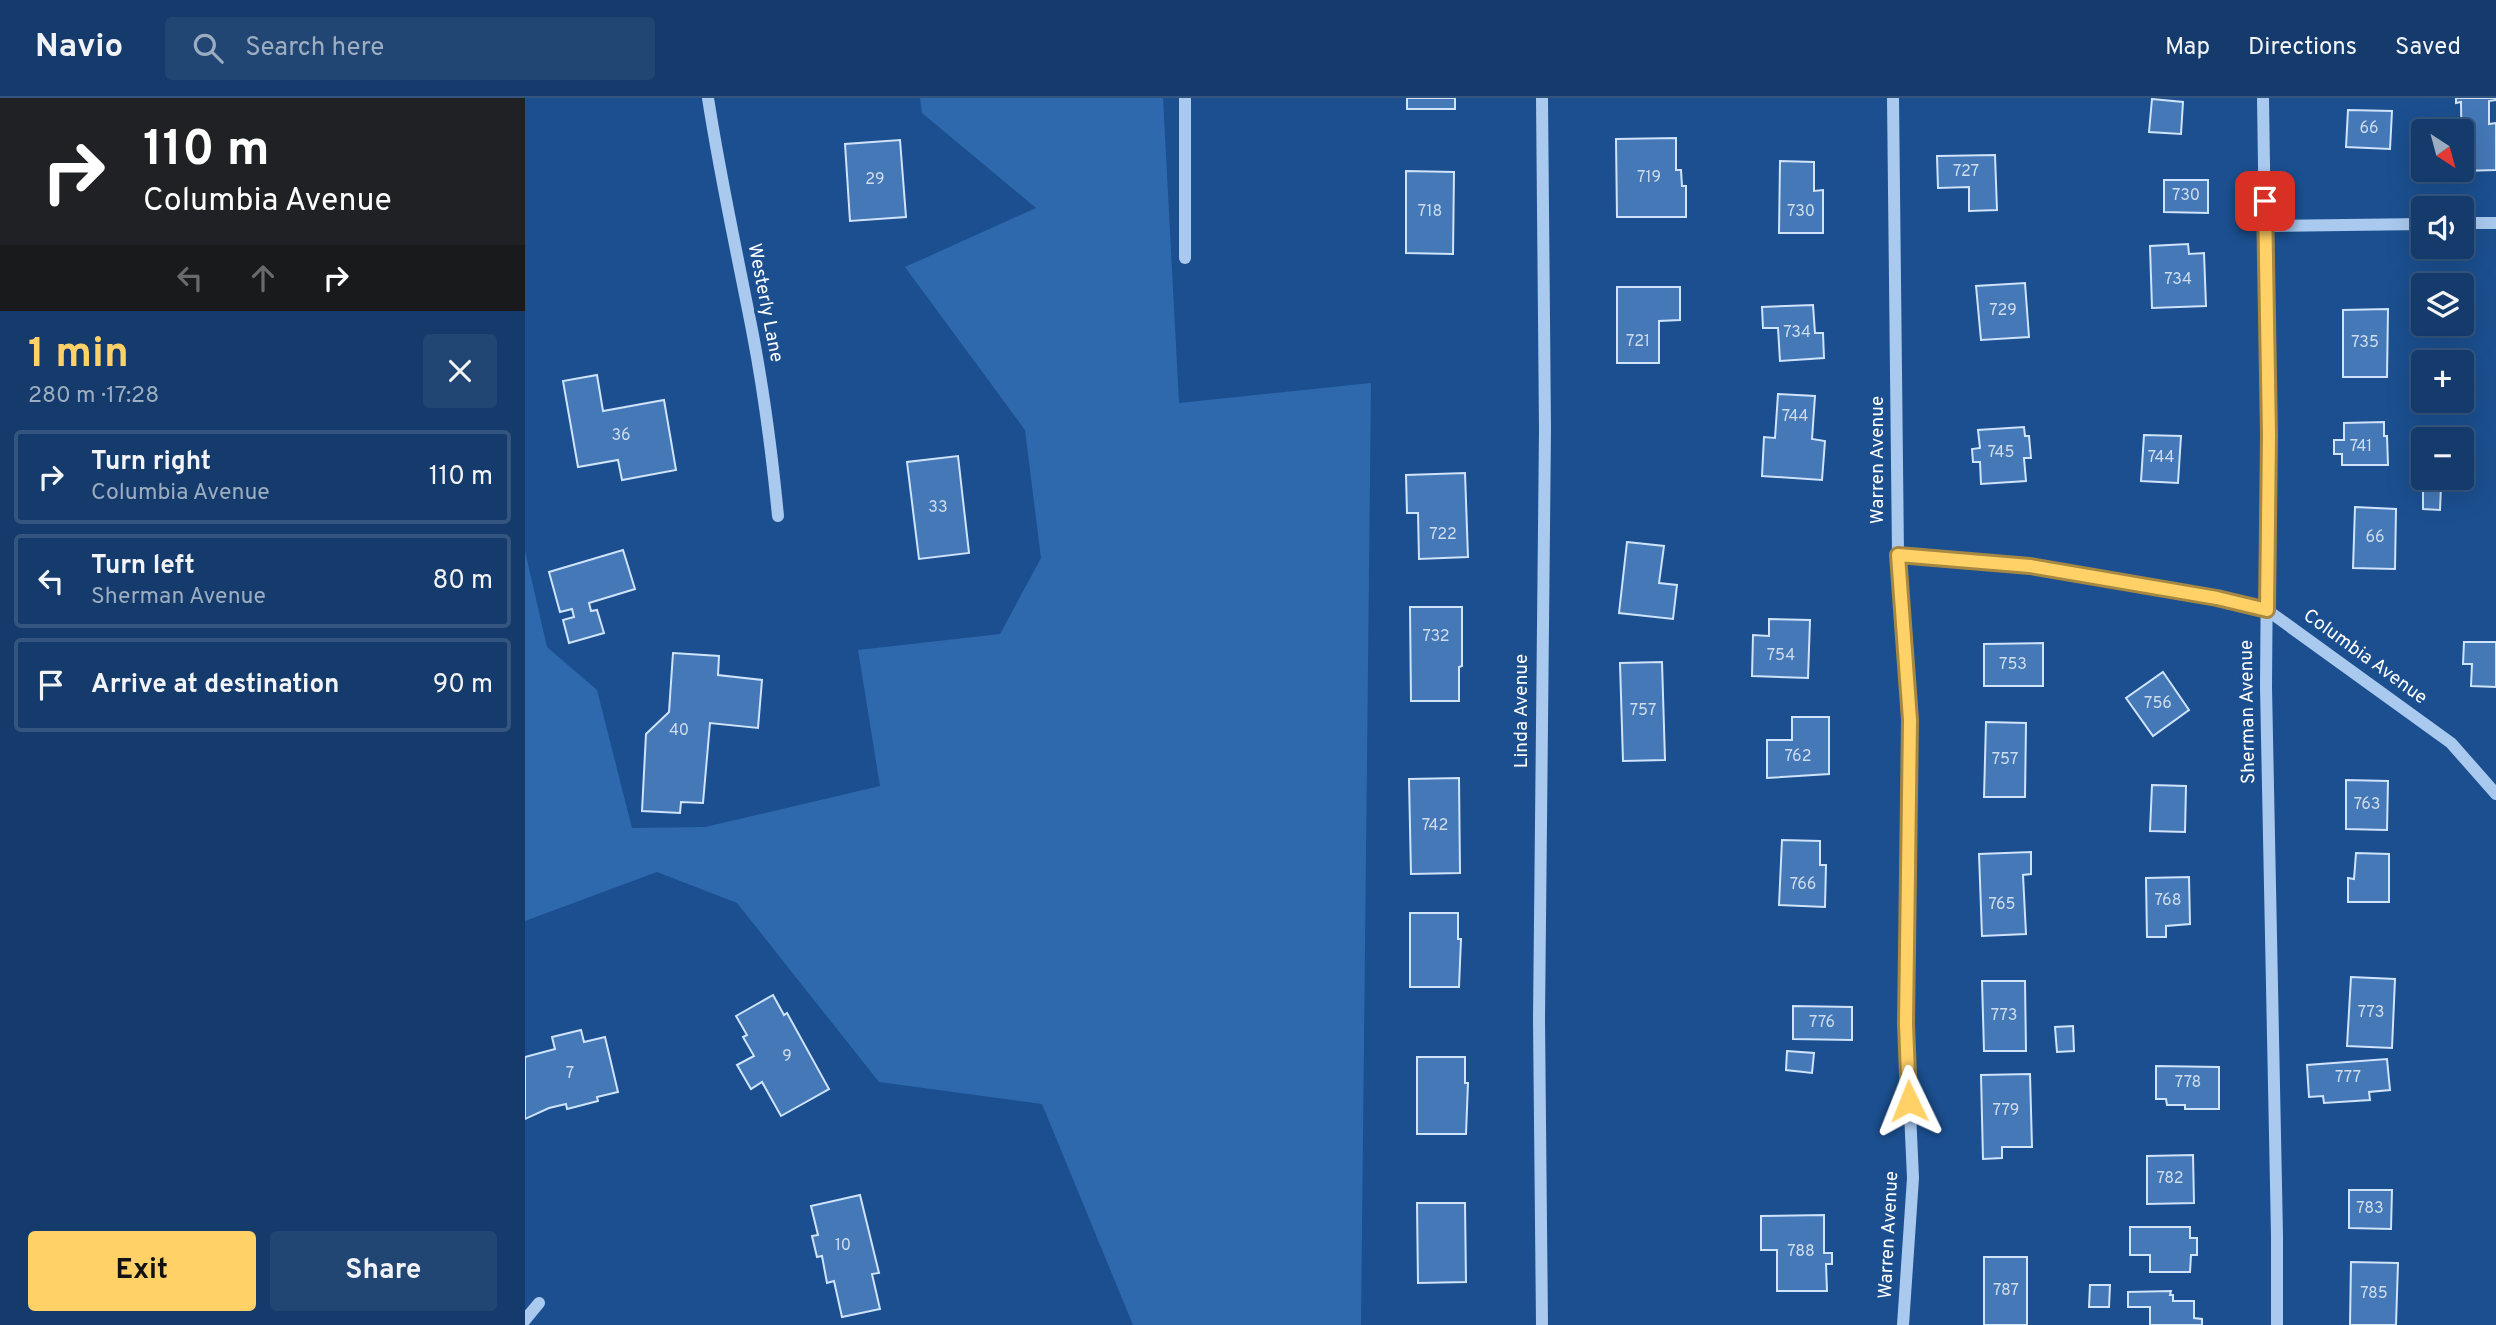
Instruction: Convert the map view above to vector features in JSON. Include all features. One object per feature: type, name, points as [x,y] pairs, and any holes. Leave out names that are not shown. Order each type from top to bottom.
[{"type":"street","name":"Westerly Lane","points":[[708,98],[720,176],[755,345],[771,447],[778,516]]},
{"type":"street","points":[[1185,98],[1185,258]]},
{"type":"street","name":"Linda Avenue","points":[[1542,98],[1545,429],[1539,1019],[1542,1325]]},
{"type":"street","name":"Warren Avenue","points":[[1893,98],[1898,555],[1910,720],[1906,1024],[1913,1178],[1903,1325]]},
{"type":"street","name":"Sherman Avenue","points":[[2263,98],[2269,435],[2266,701],[2277,1325]]},
{"type":"street","points":[[2474,223],[2496,223]]},
{"type":"street","points":[[2266,226],[2411,224]]},
{"type":"street","name":"Columbia Avenue","points":[[1898,555],[2030,566],[2217,598],[2267,610],[2451,743],[2496,794]]},
{"type":"street","points":[[525,1320],[539,1303]]},
{"type":"shaded area","points":[[920,98],[1163,98],[1179,403],[1371,383],[1361,1325],[1133,1325],[1042,1104],[879,1082],[737,903],[657,872],[525,921],[525,551],[547,647],[597,690],[632,828],[705,827],[880,786],[858,650],[1000,634],[1041,558],[1025,430],[905,267],[1036,208],[922,113]]},
{"type":"building","points":[[1407,98],[1455,98],[1455,109],[1407,109]]},
{"type":"building","points":[[2456,98],[2496,98],[2489,101],[2489,124],[2496,123],[2496,170],[2475,171],[2475,119],[2461,119],[2461,102],[2456,103]]},
{"type":"building","points":[[2152,99],[2183,102],[2181,134],[2149,132]]},
{"type":"building","points":[[2348,110],[2392,111],[2390,149],[2346,147]]},
{"type":"building","points":[[1676,138],[1676,170],[1681,170],[1682,186],[1686,186],[1686,217],[1617,217],[1616,139]]},
{"type":"building","points":[[900,140],[906,217],[850,221],[845,144]]},
{"type":"building","points":[[1995,155],[1997,210],[1969,211],[1969,187],[1938,188],[1937,156]]},
{"type":"building","points":[[1780,161],[1814,162],[1814,191],[1823,190],[1823,233],[1779,233]]},
{"type":"building","points":[[1406,171],[1454,172],[1453,254],[1406,253]]},
{"type":"building","points":[[2164,180],[2208,180],[2208,213],[2164,212]]},
{"type":"building","points":[[2188,244],[2189,254],[2204,253],[2206,306],[2152,308],[2150,246]]},
{"type":"building","points":[[2025,283],[2029,337],[1981,340],[1976,286]]},
{"type":"building","points":[[1617,287],[1680,287],[1680,320],[1659,321],[1659,363],[1617,363]]},
{"type":"building","points":[[1813,305],[1815,333],[1823,333],[1824,358],[1780,361],[1778,328],[1763,328],[1762,307]]},
{"type":"building","points":[[2388,309],[2387,377],[2343,377],[2343,310]]},
{"type":"building","points":[[597,375],[603,411],[664,400],[676,470],[622,480],[618,460],[578,467],[563,381]]},
{"type":"building","points":[[1778,394],[1815,396],[1812,439],[1825,441],[1822,480],[1762,476],[1764,437],[1775,438]]},
{"type":"building","points":[[2384,422],[2388,465],[2342,465],[2342,454],[2334,454],[2334,440],[2344,440],[2344,423]]},
{"type":"building","points":[[2024,427],[2025,436],[2029,436],[2031,458],[2024,458],[2026,481],[1981,484],[1980,462],[1973,462],[1972,449],[1980,448],[1978,430]]},
{"type":"building","points":[[2144,435],[2181,436],[2178,483],[2141,481]]},
{"type":"building","points":[[958,456],[969,553],[919,559],[907,462]]},
{"type":"building","points":[[1465,473],[1468,557],[1419,559],[1418,513],[1407,513],[1406,475]]},
{"type":"building","points":[[2423,490],[2441,490],[2440,510],[2423,509]]},
{"type":"building","points":[[2355,507],[2396,509],[2395,569],[2353,568]]},
{"type":"building","points":[[1627,542],[1664,546],[1659,583],[1677,585],[1673,619],[1619,613]]},
{"type":"building","points":[[623,550],[635,589],[589,603],[591,611],[597,610],[604,633],[569,643],[563,620],[574,617],[572,609],[560,612],[549,572]]},
{"type":"building","points":[[1410,607],[1462,607],[1459,701],[1411,701]]},
{"type":"building","points":[[1769,619],[1810,620],[1808,678],[1752,676],[1753,635],[1769,636]]},
{"type":"building","points":[[2464,642],[2496,642],[2496,687],[2471,686],[2472,664],[2463,664]]},
{"type":"building","points":[[2043,643],[2043,686],[1984,686],[1984,644]]},
{"type":"building","points":[[673,653],[719,656],[718,675],[762,680],[758,728],[710,723],[703,803],[681,802],[680,813],[642,811],[646,734],[669,712]]},
{"type":"building","points":[[1662,662],[1665,760],[1623,761],[1620,663]]},
{"type":"building","points":[[2163,672],[2189,710],[2153,736],[2126,698]]},
{"type":"building","points":[[1792,717],[1829,717],[1829,774],[1767,778],[1767,740],[1792,740]]},
{"type":"building","points":[[1986,722],[2026,723],[2025,797],[1984,797]]},
{"type":"building","points":[[1459,778],[1460,873],[1411,874],[1409,779]]},
{"type":"building","points":[[2346,780],[2388,781],[2387,830],[2346,829]]},
{"type":"building","points":[[2152,785],[2186,786],[2185,832],[2150,831]]},
{"type":"building","points":[[1782,840],[1820,841],[1820,865],[1826,865],[1825,907],[1779,905]]},
{"type":"building","points":[[2031,852],[2031,874],[2023,875],[2026,934],[1982,936],[1979,854]]},
{"type":"building","points":[[2356,853],[2389,854],[2389,902],[2348,902],[2348,878],[2354,879]]},
{"type":"building","points":[[2189,877],[2190,924],[2166,926],[2166,937],[2147,937],[2146,878]]},
{"type":"building","points":[[1410,913],[1458,913],[1458,939],[1461,939],[1459,987],[1410,987]]},
{"type":"building","points":[[2351,977],[2395,979],[2392,1048],[2347,1046]]},
{"type":"building","points":[[1982,981],[2025,981],[2026,1051],[1984,1051]]},
{"type":"building","points":[[773,995],[784,1015],[787,1013],[829,1089],[781,1116],[762,1082],[751,1089],[737,1065],[754,1056],[743,1037],[747,1035],[736,1016]]},
{"type":"building","points":[[1793,1006],[1852,1007],[1852,1040],[1793,1039]]},
{"type":"building","points":[[2073,1026],[2074,1051],[2057,1052],[2055,1027]]},
{"type":"building","points":[[581,1030],[584,1042],[605,1037],[618,1092],[597,1097],[598,1101],[567,1109],[566,1104],[549,1108],[525,1119],[525,1057],[555,1049],[552,1037]]},
{"type":"building","points":[[1787,1051],[1814,1053],[1812,1073],[1786,1070]]},
{"type":"building","points":[[1417,1057],[1465,1057],[1465,1083],[1468,1083],[1466,1134],[1417,1134]]},
{"type":"building","points":[[2387,1059],[2390,1090],[2369,1092],[2370,1100],[2324,1103],[2323,1096],[2309,1097],[2307,1065]]},
{"type":"building","points":[[2156,1066],[2219,1067],[2219,1109],[2185,1109],[2185,1105],[2167,1105],[2166,1099],[2156,1099]]},
{"type":"building","points":[[2030,1074],[2032,1147],[2002,1147],[2002,1158],[1983,1159],[1981,1075]]},
{"type":"building","points":[[2193,1155],[2194,1203],[2147,1204],[2147,1156]]},
{"type":"building","points":[[2349,1190],[2392,1190],[2391,1229],[2349,1228]]},
{"type":"building","points":[[860,1195],[879,1273],[872,1274],[880,1309],[842,1317],[834,1281],[827,1283],[822,1256],[817,1257],[812,1236],[818,1235],[811,1206]]},
{"type":"building","points":[[1417,1203],[1465,1203],[1466,1282],[1418,1283]]},
{"type":"building","points":[[1824,1215],[1824,1253],[1832,1253],[1832,1264],[1826,1264],[1827,1291],[1777,1291],[1777,1250],[1761,1250],[1761,1216]]},
{"type":"building","points":[[2130,1227],[2190,1227],[2190,1238],[2197,1238],[2197,1255],[2191,1255],[2190,1272],[2150,1272],[2150,1255],[2130,1255]]},
{"type":"building","points":[[1984,1257],[2027,1257],[2027,1325],[1984,1325]]},
{"type":"building","points":[[2351,1262],[2398,1263],[2396,1325],[2350,1325]]},
{"type":"building","points":[[2090,1285],[2110,1285],[2109,1307],[2089,1307]]},
{"type":"building","points":[[2171,1291],[2173,1301],[2194,1301],[2194,1318],[2202,1319],[2202,1325],[2150,1325],[2150,1307],[2128,1307],[2128,1292]]},
{"type":"route","points":[[1909,1101],[1906,1024],[1910,720],[1898,555],[2030,566],[2217,598],[2267,610],[2269,435],[2265,201]]}]
